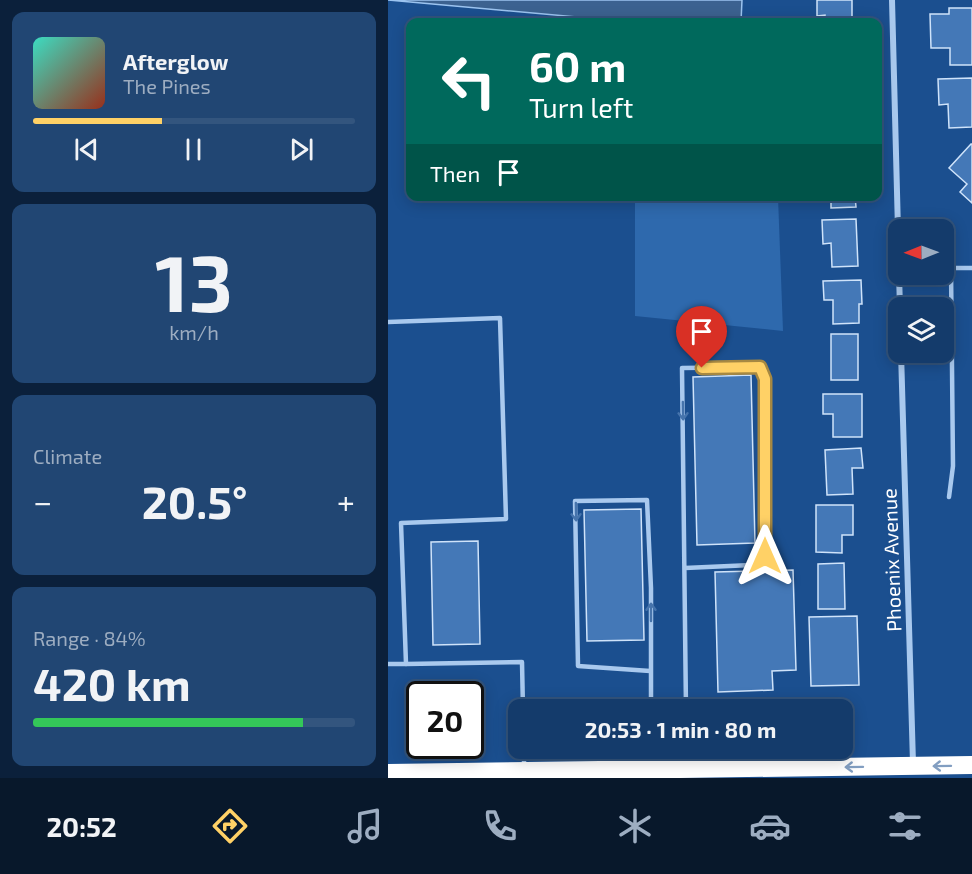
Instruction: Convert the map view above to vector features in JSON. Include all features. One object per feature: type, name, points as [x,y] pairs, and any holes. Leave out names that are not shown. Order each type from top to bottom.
[{"type":"highway","points":[[388,773],[524,771],[626,774],[651,770],[687,769],[972,765]]},
{"type":"highway","points":[[882,778],[913,766]]},
{"type":"street","points":[[892,0],[898,219]]},
{"type":"street","name":"Phoenix Avenue","points":[[901,363],[913,766]]},
{"type":"lane","points":[[949,497],[953,466],[951,268],[972,268]]},
{"type":"lane","points":[[388,322],[500,318],[506,519],[401,523],[406,664]]},
{"type":"lane","points":[[685,568],[752,565],[765,556],[765,379],[760,367],[682,368],[686,699]]},
{"type":"lane","points":[[650,671],[578,666],[576,501],[647,500],[651,588],[651,699]]},
{"type":"lane","points":[[388,663],[522,662],[523,699]]},
{"type":"lane","points":[[524,759],[524,771]]},
{"type":"lane","points":[[651,759],[651,770]]},
{"type":"lane","points":[[687,759],[687,769]]},
{"type":"shaded area","points":[[388,0],[742,0],[741,18],[588,18]]},
{"type":"shaded area","points":[[635,201],[778,201],[783,331],[635,316]]},
{"type":"building","points":[[817,0],[852,0],[852,18],[817,16]]},
{"type":"building","points":[[949,8],[972,8],[972,65],[950,65],[950,48],[931,48],[930,14],[949,14]]},
{"type":"building","points":[[972,78],[972,127],[949,128],[948,104],[939,105],[938,79]]},
{"type":"building","points":[[971,144],[972,203],[960,192],[967,184],[949,168]]},
{"type":"building","points":[[831,201],[855,201],[856,207],[831,208]]},
{"type":"building","points":[[856,219],[858,266],[832,267],[831,243],[823,244],[822,220]]},
{"type":"building","points":[[861,280],[862,304],[859,304],[859,323],[833,324],[833,300],[824,300],[823,281]]},
{"type":"building","points":[[831,334],[858,334],[858,380],[831,380]]},
{"type":"building","points":[[751,375],[755,543],[697,545],[693,377]]},
{"type":"building","points":[[823,394],[862,394],[862,437],[833,437],[833,414],[823,414]]},
{"type":"building","points":[[861,448],[863,468],[852,468],[853,494],[827,495],[825,450]]},
{"type":"building","points":[[816,505],[853,505],[853,535],[842,535],[842,553],[816,552]]},
{"type":"building","points":[[641,509],[644,640],[587,641],[584,510]]},
{"type":"building","points":[[478,541],[480,644],[433,645],[431,542]]},
{"type":"building","points":[[844,563],[845,609],[818,609],[818,564]]},
{"type":"building","points":[[793,570],[796,670],[772,671],[773,690],[718,692],[715,572]]},
{"type":"building","points":[[857,616],[859,685],[811,686],[809,617]]},
{"type":"route","points":[[702,368],[760,367],[765,379],[765,556]]}]
